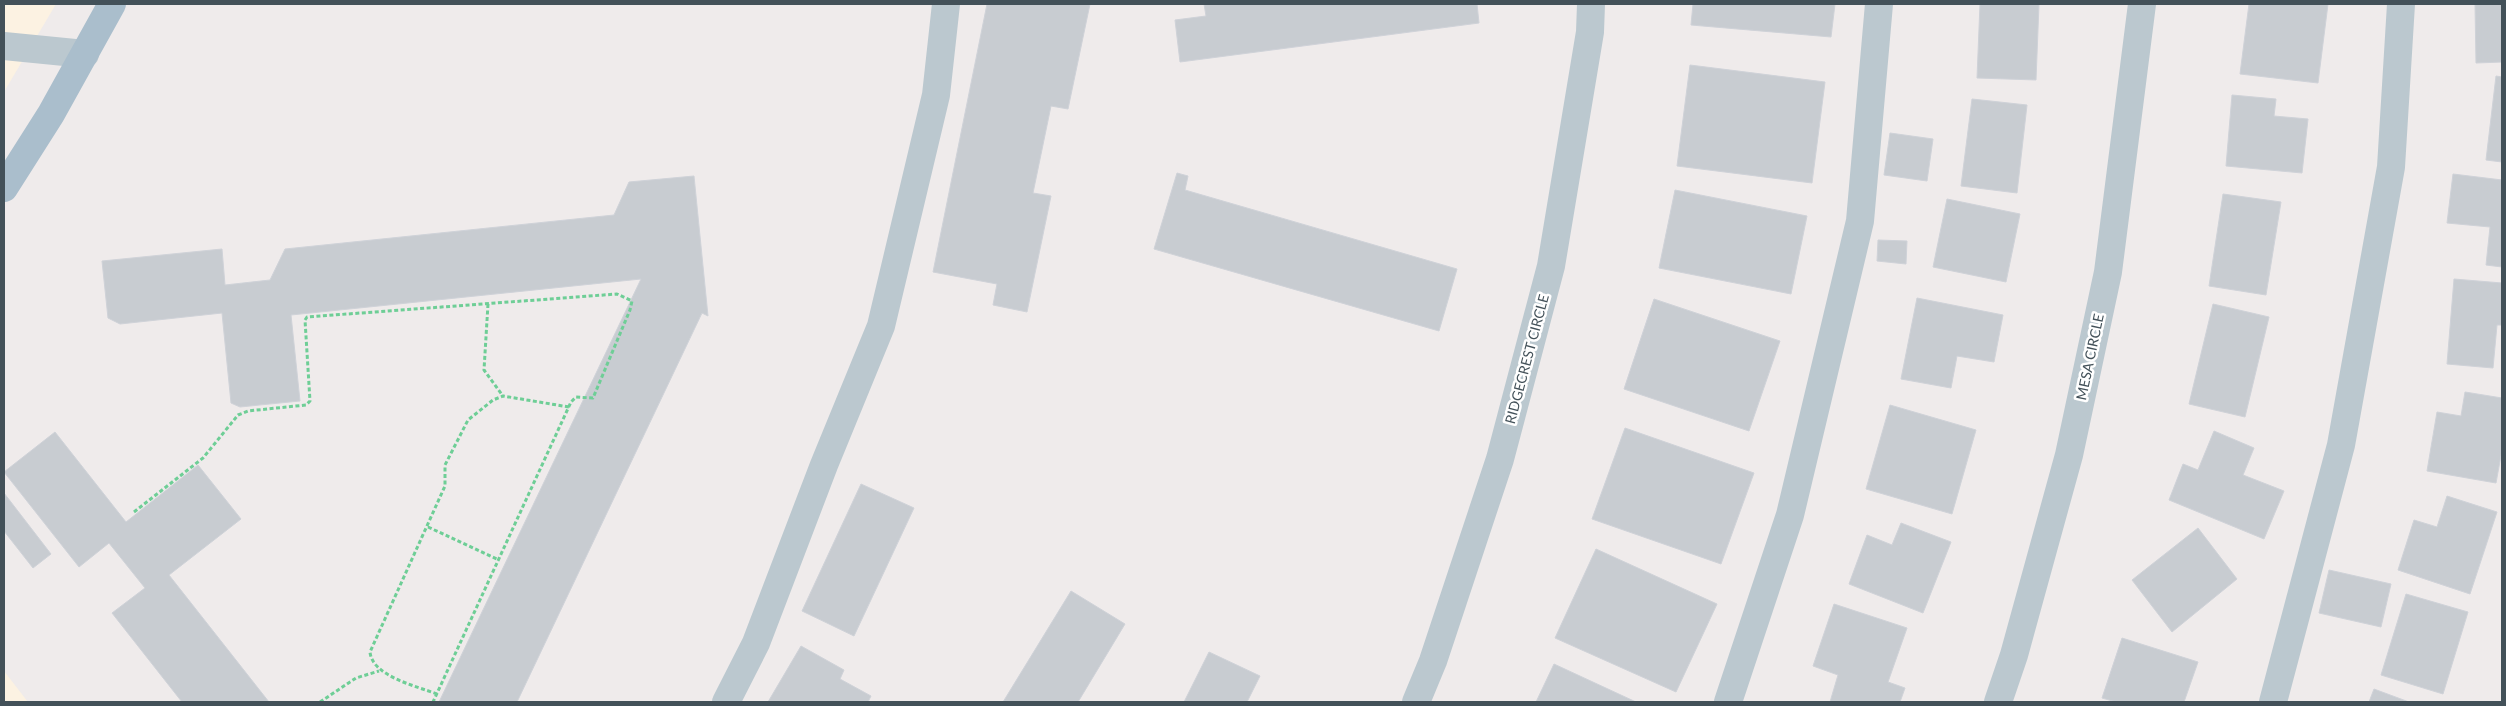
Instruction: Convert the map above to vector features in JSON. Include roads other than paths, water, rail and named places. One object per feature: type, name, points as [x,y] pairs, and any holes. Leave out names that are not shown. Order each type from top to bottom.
[{"type":"main road","points":[[4,188],[51,114],[112,4]]},
{"type":"street","points":[[726,702],[756,643],[824,465],[882,326],[936,95],[946,4]]},
{"type":"street","name":"RIDGECREST CIRCLE","points":[[1416,702],[1433,661],[1500,459],[1551,266],[1590,32],[1591,4]]},
{"type":"street","points":[[1728,702],[1790,515],[1860,221],[1879,4]]},
{"type":"street","name":"MESA CIRCLE","points":[[1998,702],[2069,455],[2108,272],[2142,4]]},
{"type":"street","points":[[2273,702],[2342,435],[2391,167],[2401,4]]},
{"type":"street","points":[[4,46],[85,54]]}]
